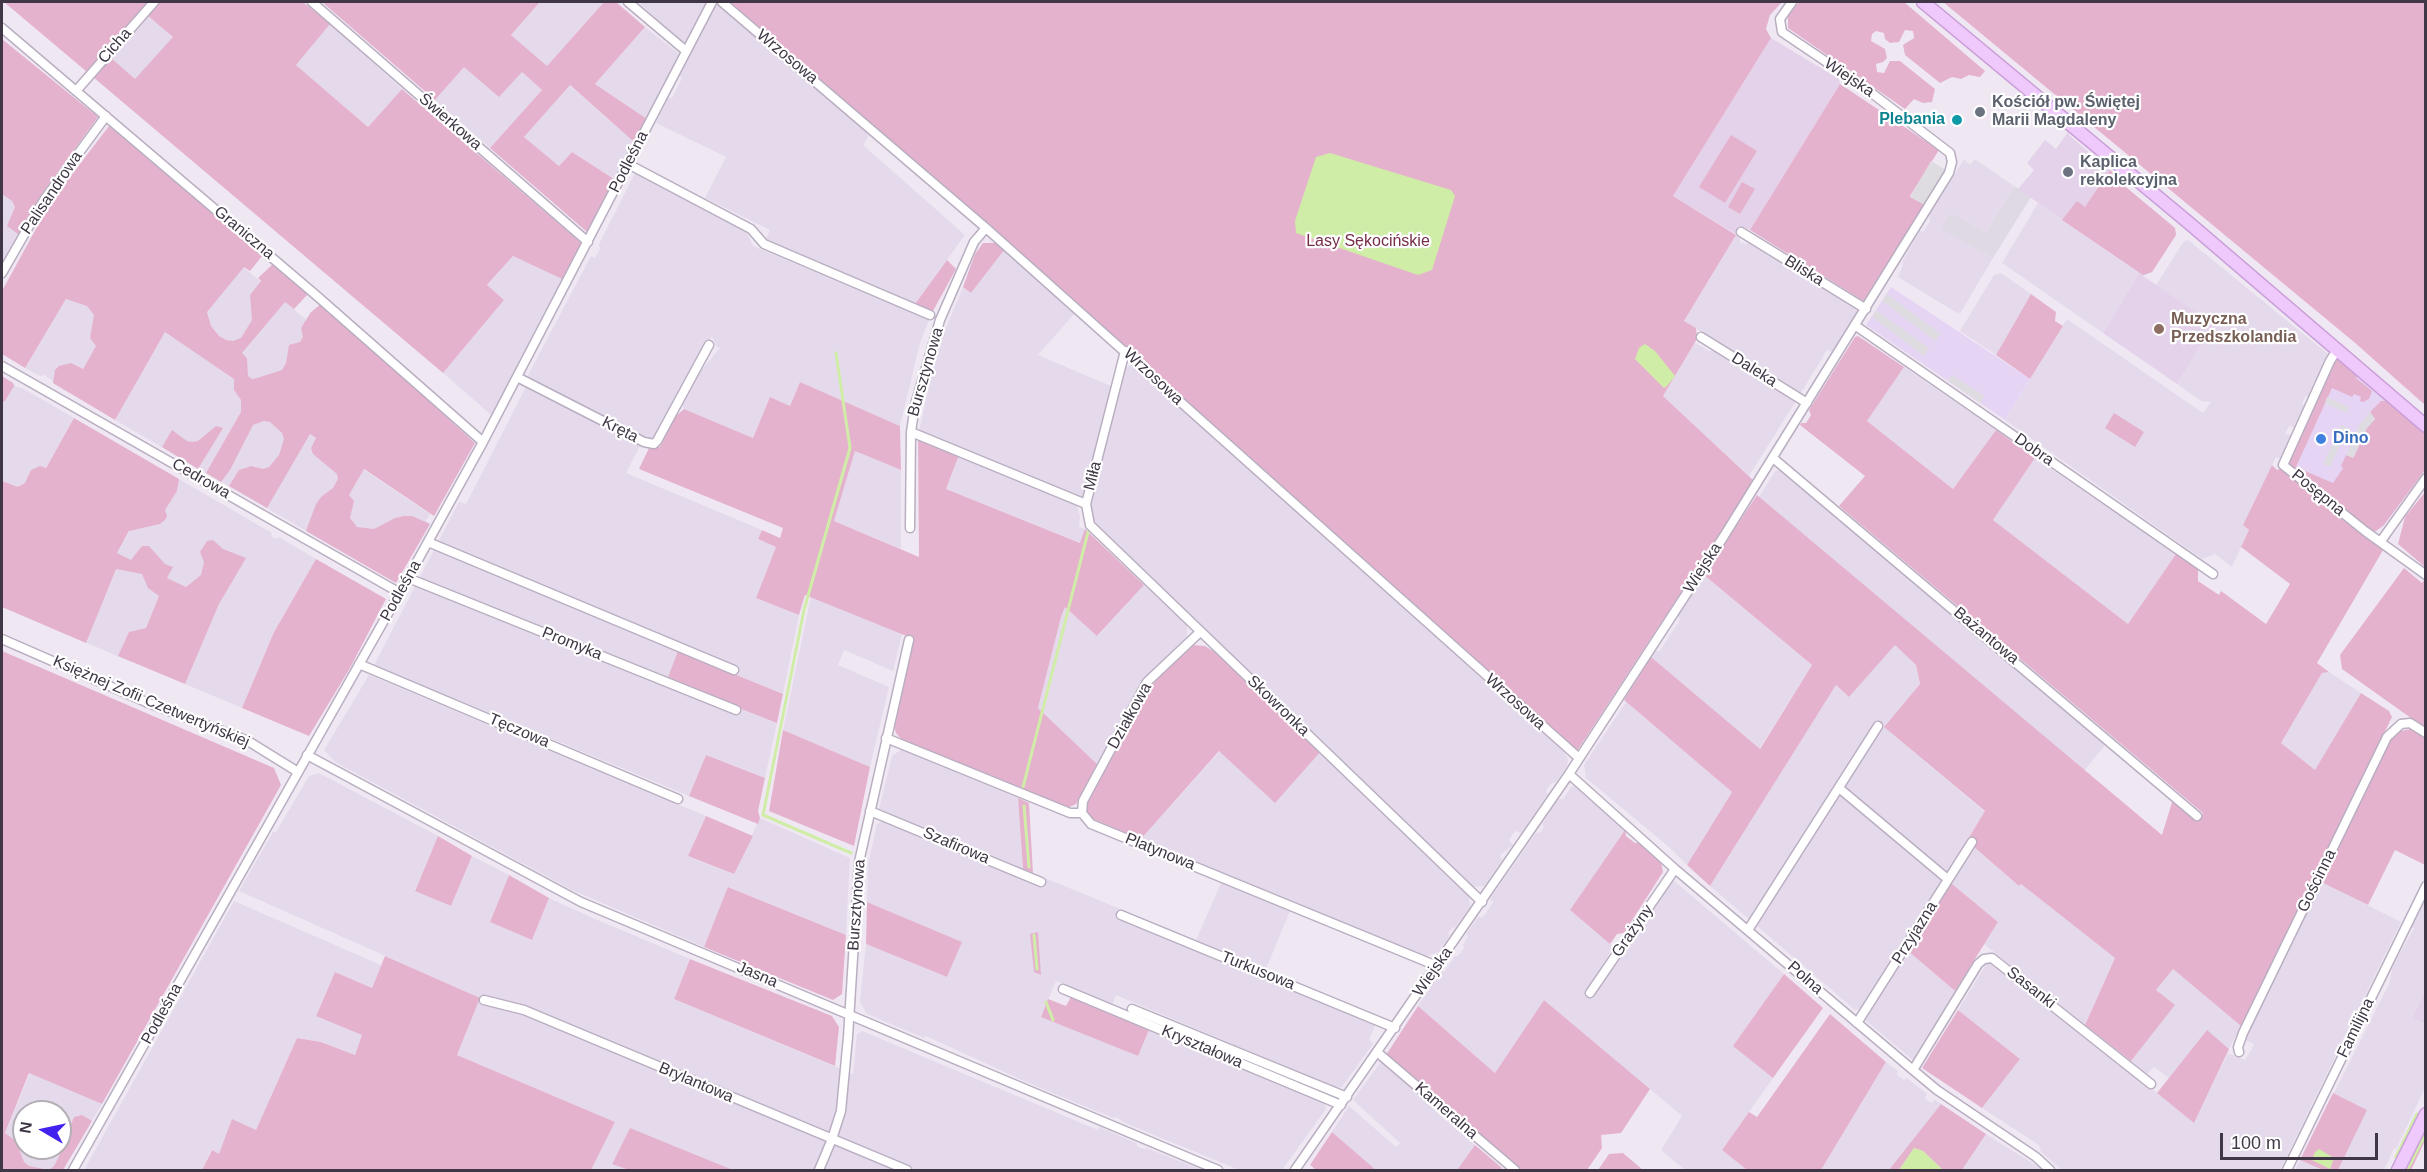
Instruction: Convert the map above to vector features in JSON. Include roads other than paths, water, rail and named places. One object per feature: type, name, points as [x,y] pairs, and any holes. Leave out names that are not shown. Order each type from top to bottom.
[{"type":"street","name":"Cicha","points":[[76,91],[154,2]]},
{"type":"street","name":"Świerkowa","points":[[312,2],[588,242]]},
{"type":"street","points":[[628,2],[686,51]]},
{"type":"street","name":"Podleśna","points":[[73,1170],[483,442],[712,2]]},
{"type":"street","name":"Wrzosowa","points":[[723,2],[986,228],[1579,758]]},
{"type":"street","name":"Wiejska","points":[[1295,1170],[1569,774],[1773,459],[1947,177],[1952,158],[1941,146],[1892,108],[1782,32],[1780,19],[1792,2]]},
{"type":"street","points":[[1923,2],[2189,223],[2426,426]]},
{"type":"street","name":"Graniczna","points":[[2,28],[317,296],[483,442]]},
{"type":"street","name":"Palisandrowa","points":[[2,273],[44,200],[106,116]]},
{"type":"street","points":[[628,164],[751,229],[764,244],[930,315]]},
{"type":"street","name":"Bursztynowa","points":[[910,528],[910,432],[915,405],[940,320],[974,243],[986,228]]},
{"type":"street","name":"Bliska","points":[[1742,232],[1866,309]]},
{"type":"street","name":"Dobra","points":[[1856,326],[2213,574]]},
{"type":"street","name":"Daleka","points":[[1701,337],[1807,403]]},
{"type":"street","name":"Kręta","points":[[517,377],[644,442],[654,444],[709,345]]},
{"type":"street","name":"Miła","points":[[910,432],[1086,504],[1125,351]]},
{"type":"street","name":"Posępna","points":[[2337,351],[2330,361],[2283,465],[2426,575]]},
{"type":"street","name":"Cedrowa","points":[[2,366],[400,593]]},
{"type":"street","name":"Bażantowa","points":[[1773,459],[2197,816]]},
{"type":"street","points":[[2381,541],[2426,478]]},
{"type":"street","name":"Skowronka","points":[[1086,504],[1090,525],[1482,902]]},
{"type":"street","points":[[428,542],[734,670]]},
{"type":"street","name":"Promyka","points":[[408,578],[736,710]]},
{"type":"street","name":"Działkowa","points":[[1082,813],[1083,801],[1147,682],[1200,632]]},
{"type":"street","name":"Księżnej Zofii Czetwertyńskiej","points":[[2,639],[146,702],[248,741],[298,772]]},
{"type":"street","name":"Bursztynowa","points":[[819,1170],[841,1111],[858,871],[909,640]]},
{"type":"street","name":"Tęczowa","points":[[360,664],[678,799]]},
{"type":"street","name":"Gościnna","points":[[2239,1052],[2238,1047],[2243,1033],[2387,737],[2401,724],[2410,723],[2426,733]]},
{"type":"street","points":[[1748,930],[1878,726]]},
{"type":"street","name":"Platynowa","points":[[886,738],[1070,813],[1082,813],[1091,824],[1437,966]]},
{"type":"street","name":"Jasna","points":[[307,755],[581,902],[1218,1170]]},
{"type":"street","name":"Polna","points":[[1569,774],[1675,869],[1937,1090],[2050,1170]]},
{"type":"street","points":[[1839,788],[1944,876]]},
{"type":"street","name":"Szafirowa","points":[[870,811],[1041,882]]},
{"type":"street","name":"Przyjazna","points":[[1857,1023],[1972,842]]},
{"type":"street","name":"Grażyny","points":[[1590,993],[1675,869]]},
{"type":"street","name":"Familijna","points":[[2287,1170],[2426,886]]},
{"type":"street","name":"Turkusowa","points":[[1121,915],[1395,1028]]},
{"type":"street","name":"Sasanki","points":[[1913,1070],[1978,964],[1984,959],[1992,958],[2151,1084]]},
{"type":"street","name":"Kryształowa","points":[[1063,989],[1341,1105]]},
{"type":"street","name":"Brylantowa","points":[[484,1000],[524,1010],[907,1170]]},
{"type":"street","points":[[1132,1008],[1347,1097]]},
{"type":"street","name":"Kameralna","points":[[1377,1052],[1515,1170]]},
{"type":"street","points":[[2398,1170],[2426,1114]]},
{"type":"waterway","points":[[836,353],[850,448],[804,610],[763,815],[851,853]]},
{"type":"waterway","points":[[1023,787],[1088,532]]},
{"type":"waterway","points":[[1024,806],[1029,867]]},
{"type":"waterway","points":[[1034,935],[1037,969]]},
{"type":"waterway","points":[[1046,1002],[1053,1020]]},
{"type":"waterway","points":[[2396,1157],[2417,1114]]},
{"type":"waterway","points":[[2407,1170],[2426,1133]]},
{"type":"place","name":"Kościół pw. Świętej Marii Magdaleny","points":[[1980,112]]},
{"type":"place","name":"Plebania","points":[[1957,120]]},
{"type":"place","name":"Kaplica rekolekcyjna","points":[[2068,172]]},
{"type":"place","name":"Muzyczna Przedszkolandia","points":[[2159,329]]},
{"type":"place","name":"Dino","points":[[2321,439]]},
{"type":"park label","name":"Lasy Sękocińskie","points":[[1368,242]]}]
